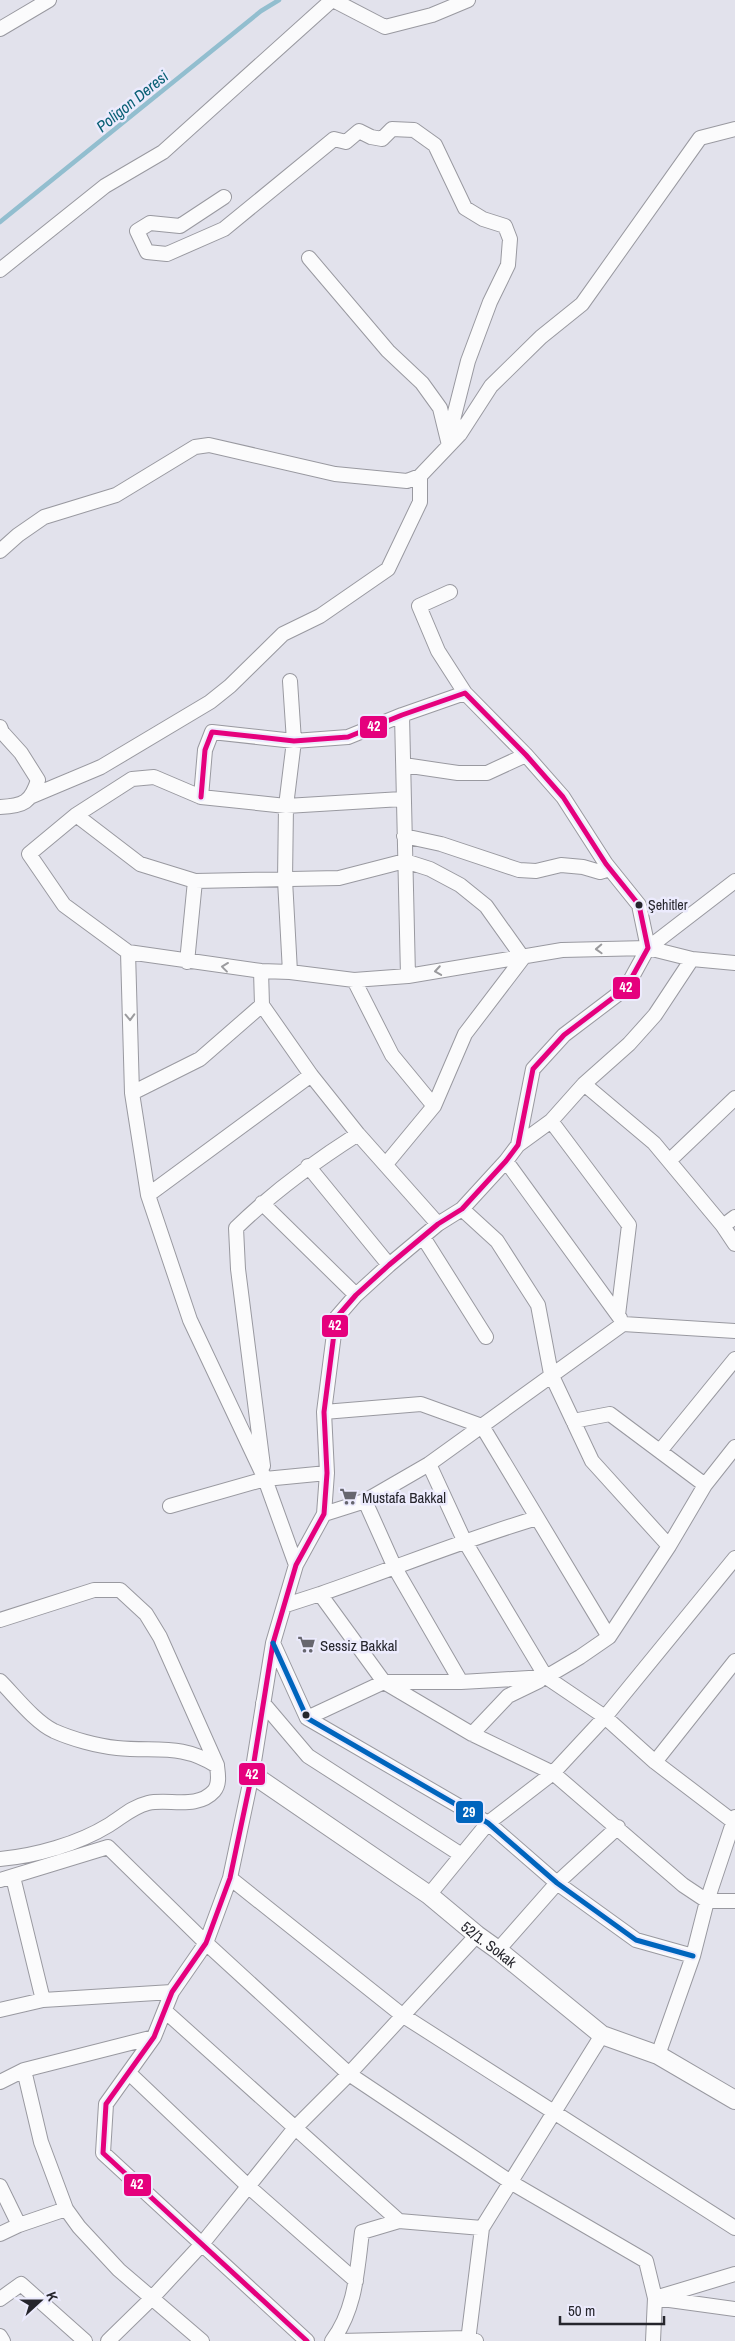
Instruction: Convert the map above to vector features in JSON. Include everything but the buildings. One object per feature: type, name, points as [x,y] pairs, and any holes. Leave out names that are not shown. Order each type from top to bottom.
[{"type":"main road","name":"52/1. Sokak","points":[[252,1774],[430,1894],[477,1935],[602,2035],[658,2055],[735,2100]]},
{"type":"street","points":[[0,29],[49,0]]},
{"type":"street","points":[[0,270],[105,186],[163,152],[332,0],[385,27],[432,15],[468,0]]},
{"type":"street","points":[[224,197],[180,226],[150,223],[137,231],[147,252],[167,254],[224,229],[334,139],[346,142],[359,131],[371,137],[382,139],[392,129],[414,130],[435,145],[465,208],[483,219],[505,226],[510,239],[508,265],[490,302],[466,370],[453,420],[460,434]]},
{"type":"street","points":[[0,551],[18,535],[44,517],[116,495],[195,447],[209,445],[335,474],[407,481],[420,476],[460,434],[490,386],[541,337],[582,304],[700,138],[735,129]]},
{"type":"street","points":[[308,258],[388,351],[422,383],[440,408],[449,445]]},
{"type":"street","points":[[0,807],[20,804],[32,796],[101,767],[210,702],[230,686],[283,634],[320,616],[388,569],[420,502],[420,476]]},
{"type":"street","points":[[450,592],[419,606],[438,651],[465,693],[526,754],[563,797],[610,869],[639,905],[648,948]]},
{"type":"street","points":[[290,682],[294,741],[286,806],[285,880],[290,972]]},
{"type":"street","points":[[202,797],[205,750],[212,732],[294,741],[348,738],[402,715],[465,693]]},
{"type":"street","points":[[402,715],[404,765],[402,800],[408,976]]},
{"type":"street","points":[[0,727],[2,732],[22,754],[38,780],[32,796]]},
{"type":"street","points":[[404,765],[458,773],[487,773],[526,754]]},
{"type":"street","points":[[402,800],[286,806],[202,797],[154,776],[132,779],[76,815],[29,854],[64,905],[128,952],[187,962],[354,980],[408,976],[524,958],[562,950],[648,948],[692,959],[735,963]]},
{"type":"street","points":[[76,815],[140,864],[195,881],[338,878],[405,861],[438,873],[460,885],[486,906],[524,958]]},
{"type":"street","points":[[404,836],[441,844],[519,870],[536,871],[561,865],[578,866],[600,872],[610,869]]},
{"type":"street","points":[[187,962],[195,881]]},
{"type":"street","points":[[518,1145],[533,1069],[564,1036],[626,988],[648,948],[735,881]]},
{"type":"street","points":[[128,952],[132,1094],[148,1195],[190,1320],[265,1479],[296,1565]]},
{"type":"street","points":[[386,1164],[434,1106],[465,1034],[524,958]]},
{"type":"street","points":[[307,2341],[103,2153],[106,2104],[154,2037],[172,1992],[206,1943],[230,1878],[252,1774],[273,1643],[286,1605],[296,1565],[324,1514],[327,1472],[324,1412],[336,1318],[356,1295],[389,1265],[438,1224],[462,1210],[518,1145],[551,1121],[584,1084],[629,1044],[655,1015],[692,959]]},
{"type":"street","points":[[261,971],[262,1005],[311,1074],[358,1134],[438,1224]]},
{"type":"street","points":[[354,980],[392,1055],[434,1106]]},
{"type":"street","points":[[132,1094],[200,1059],[262,1005]]},
{"type":"street","points":[[148,1195],[311,1074]]},
{"type":"street","points":[[584,1084],[654,1143],[723,1226],[735,1244]]},
{"type":"street","points":[[670,1161],[735,1098]]},
{"type":"street","points":[[551,1121],[629,1225],[620,1320]]},
{"type":"street","points":[[265,1479],[238,1269],[236,1228],[262,1203],[308,1166],[358,1134]]},
{"type":"street","points":[[506,1161],[620,1320]]},
{"type":"street","points":[[308,1166],[389,1265]]},
{"type":"street","points":[[262,1203],[356,1295]]},
{"type":"street","points":[[462,1210],[497,1242],[538,1305],[551,1374],[592,1460],[669,1546]]},
{"type":"street","points":[[723,1226],[735,1217]]},
{"type":"street","points":[[423,1237],[486,1337]]},
{"type":"street","points":[[324,1514],[365,1501],[429,1464],[551,1374],[620,1320],[735,1332]]},
{"type":"street","points":[[660,1451],[735,1359]]},
{"type":"street","points":[[324,1412],[421,1404],[482,1426],[609,1637]]},
{"type":"street","points":[[573,1421],[610,1414],[705,1485]]},
{"type":"street","points":[[472,1734],[508,1696],[546,1678],[609,1637],[669,1546],[705,1485],[735,1447]]},
{"type":"street","points":[[429,1464],[464,1540],[546,1678],[605,1717],[655,1762],[734,1821],[707,1900],[693,1956],[658,2055]]},
{"type":"street","points":[[170,1506],[265,1479],[327,1472]]},
{"type":"street","points":[[365,1501],[395,1568],[461,1682]]},
{"type":"street","points":[[286,1605],[395,1568],[464,1540],[537,1518]]},
{"type":"street","points":[[430,1894],[460,1854],[488,1823],[553,1773],[605,1717],[735,1558]]},
{"type":"street","points":[[0,1620],[94,1590],[120,1590],[146,1614],[160,1637],[217,1766],[219,1778],[214,1791],[202,1799],[182,1803],[149,1803],[129,1810],[109,1825],[81,1839],[0,1859]]},
{"type":"street","points":[[320,1594],[384,1682],[472,1734],[553,1773],[618,1827],[683,1885],[707,1900],[735,1902]]},
{"type":"street","points":[[273,1643],[307,1718],[488,1823],[557,1884],[636,1940],[693,1956]]},
{"type":"street","points":[[655,1762],[735,1661]]},
{"type":"street","points":[[307,1718],[384,1682],[461,1682],[546,1678]]},
{"type":"street","points":[[0,1682],[27,1710],[52,1730],[116,1748],[164,1749],[200,1754],[217,1766]]},
{"type":"street","points":[[263,1703],[308,1756],[460,1854]]},
{"type":"street","points":[[498,1950],[557,1884],[618,1827]]},
{"type":"street","points":[[43,2000],[6,1879],[108,1848],[206,1943],[349,2074],[512,2183],[646,2261],[655,2298],[653,2341]]},
{"type":"street","points":[[230,1878],[402,2015],[735,2228]]},
{"type":"street","points":[[108,2341],[152,2298],[202,2244],[295,2128],[349,2074],[477,1935]]},
{"type":"street","points":[[0,2010],[43,2000],[172,1992]]},
{"type":"street","points":[[165,2011],[399,2221]]},
{"type":"street","points":[[340,2341],[470,2340],[482,2228],[512,2183],[553,2111],[602,2035]]},
{"type":"street","points":[[0,2082],[24,2070],[154,2037]]},
{"type":"street","points":[[24,2070],[41,2142],[66,2209],[85,2234],[119,2270],[202,2341]]},
{"type":"street","points":[[130,2073],[249,2187],[356,2281]]},
{"type":"street","points":[[0,2186],[19,2225]]},
{"type":"street","points":[[0,2234],[19,2225],[66,2209]]},
{"type":"street","points":[[332,2341],[343,2326],[351,2306],[362,2232],[399,2221],[482,2228]]},
{"type":"street","points":[[655,2298],[735,2274]]},
{"type":"street","points":[[0,2299],[21,2284],[85,2341]]},
{"type":"street","points":[[655,2298],[735,2309]]},
{"type":"street","points":[[0,2336],[3,2341]]},
{"type":"waterway","name":"Poligon Deresi","points":[[0,222],[261,11],[279,0]]},
{"type":"transit line","name":"42","points":[[201,797],[205,750],[212,732],[294,741],[348,737],[402,715],[465,693],[526,755],[563,797],[606,864],[639,905],[648,948],[626,988],[564,1035],[533,1069],[518,1145],[506,1161],[462,1209],[438,1224],[389,1265],[356,1295],[336,1318],[324,1412],[327,1473],[324,1514],[296,1565],[273,1643],[252,1774],[230,1878],[206,1943],[172,1992],[154,2037],[106,2104],[103,2153],[307,2341]]},
{"type":"transit line","name":"29","points":[[273,1643],[307,1718],[488,1823],[557,1883],[636,1940],[693,1956]]},
{"type":"place","name":"Şehitler","points":[[639,905]]},
{"type":"place","name":"Mustafa Bakkal","points":[[348,1497]]},
{"type":"place","name":"Sessiz Bakkal","points":[[306,1645]]}]
